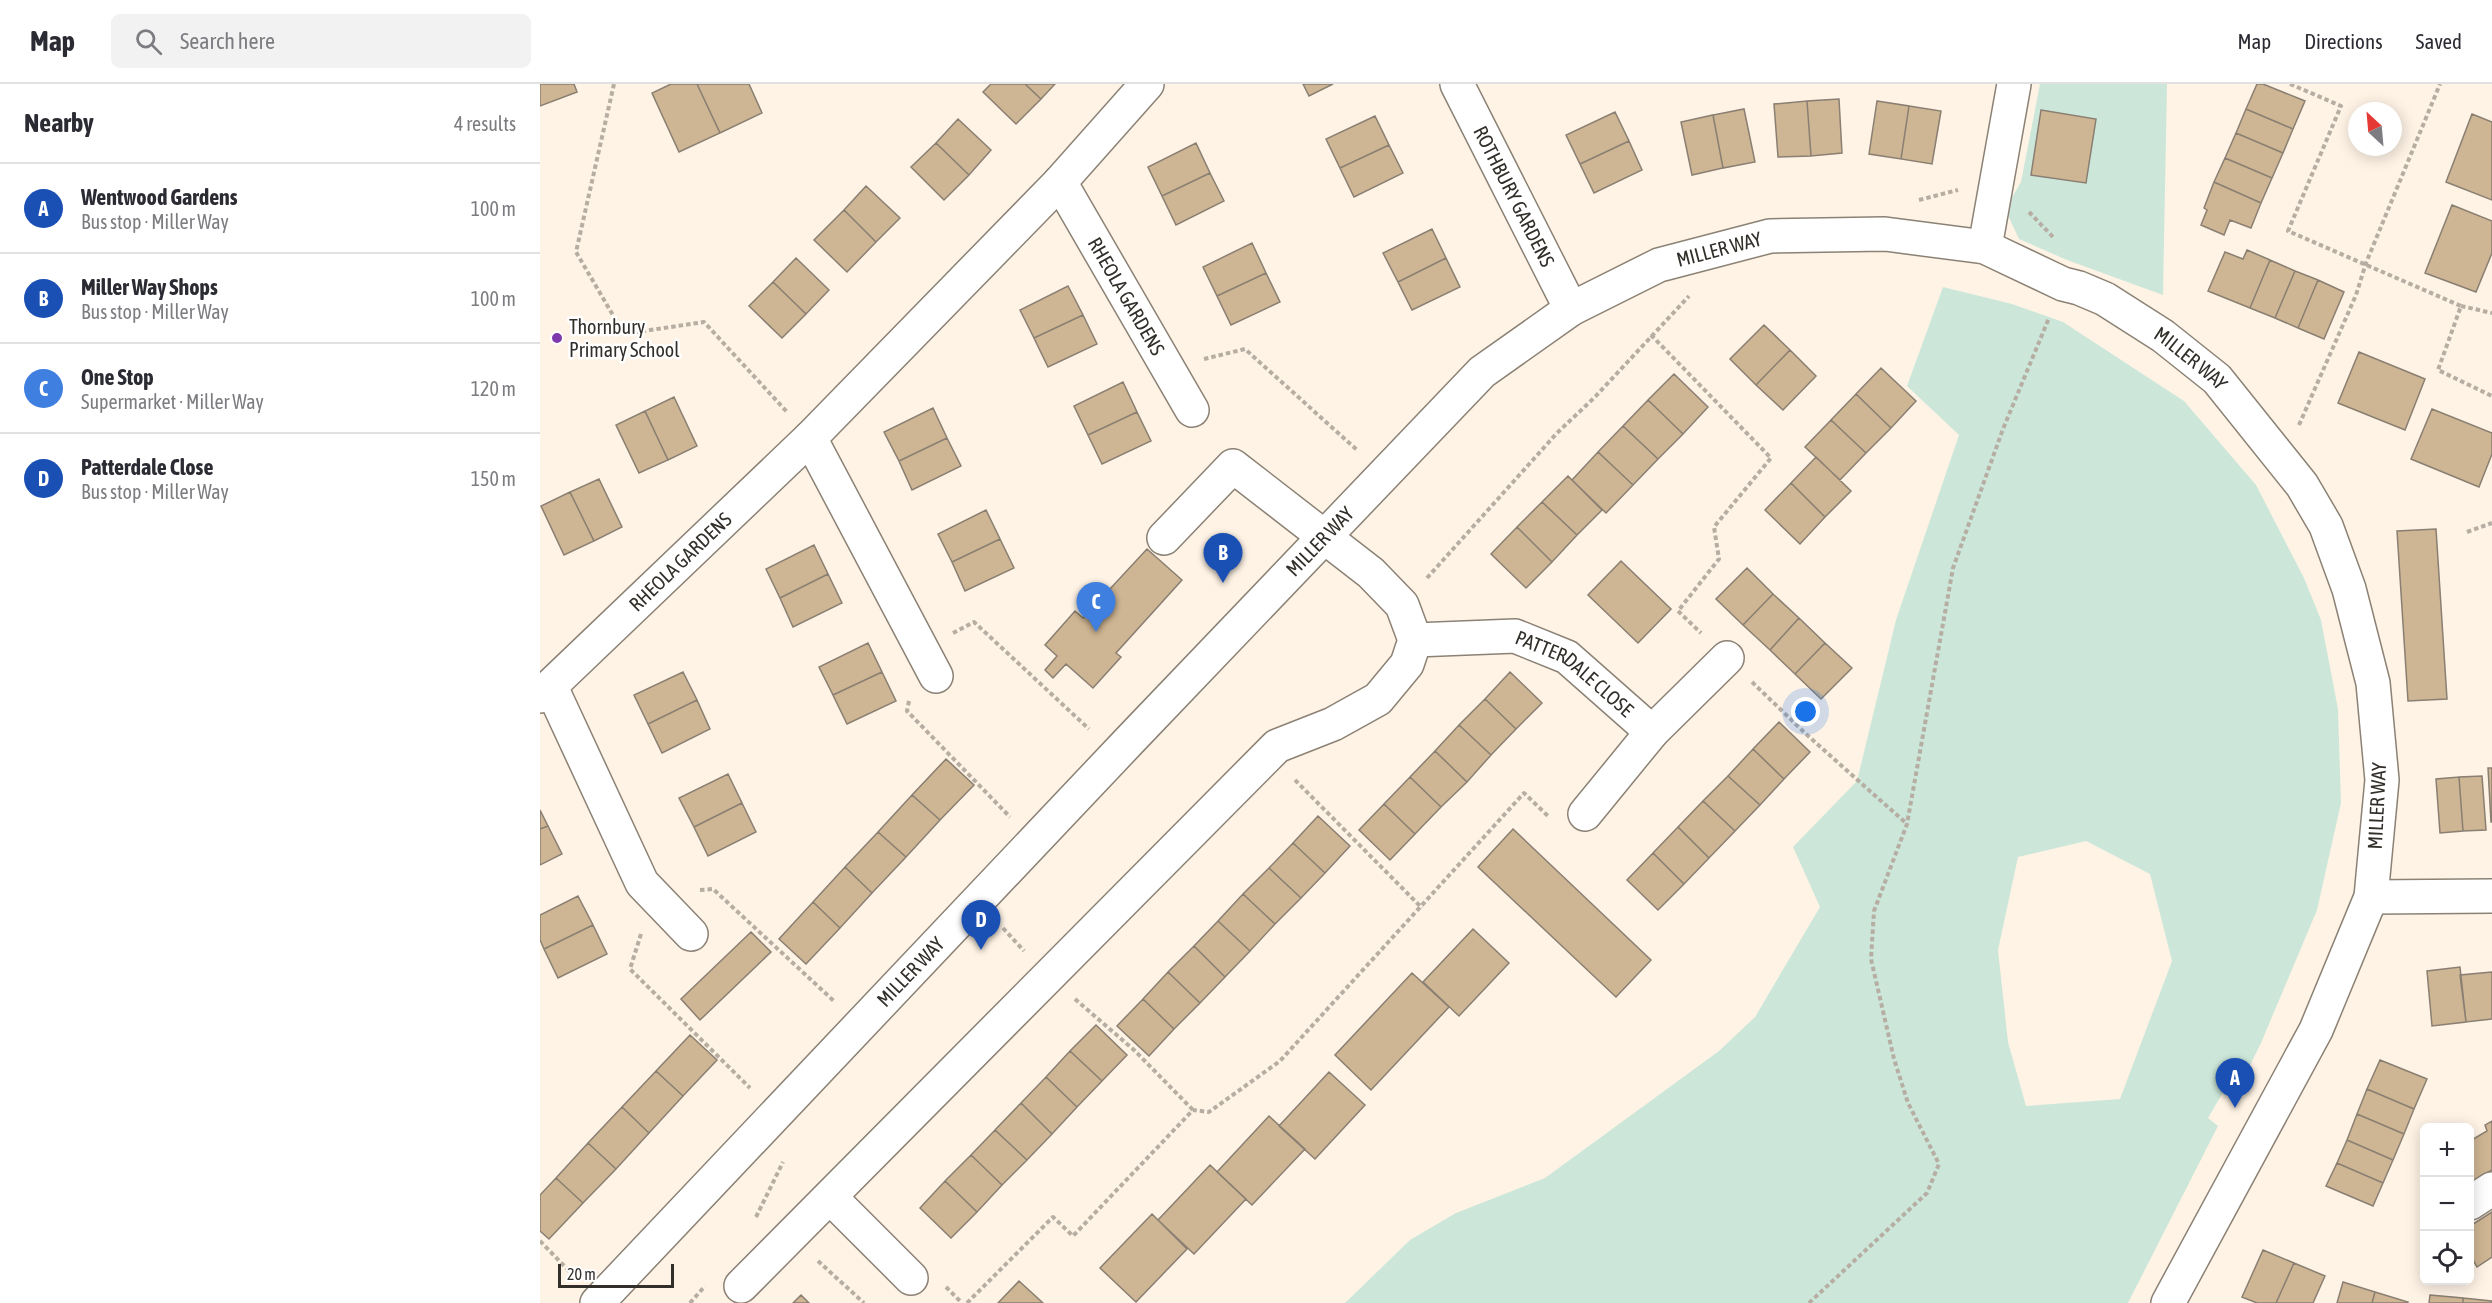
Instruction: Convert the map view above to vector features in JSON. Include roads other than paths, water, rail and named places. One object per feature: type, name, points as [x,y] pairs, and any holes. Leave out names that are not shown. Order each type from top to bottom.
[{"type":"street","name":"RHEOLA GARDENS","points":[[691,934],[642,883],[546,692],[810,438],[1060,182],[1147,84]]},
{"type":"street","name":"ROTHBURY GARDENS","points":[[1457,84],[1571,309]]},
{"type":"street","points":[[1985,247],[2014,84]]},
{"type":"street","name":"RHEOLA GARDENS","points":[[1060,182],[1192,410]]},
{"type":"street","name":"MILLER WAY","points":[[597,1302],[1482,372],[1571,309],[1659,265],[1770,236],[1885,234],[1985,247],[2063,284],[2105,299],[2172,343],[2217,380],[2302,485],[2326,526],[2349,589],[2373,683],[2382,780],[2371,897],[2316,1030],[2168,1303]]},
{"type":"street","points":[[810,438],[936,676]]},
{"type":"street","points":[[727,1282],[791,1236],[1276,746],[1333,724],[1378,699],[1407,664],[1415,640],[1402,605],[1371,573],[1233,465],[1164,538]]},
{"type":"street","name":"PATTERDALE CLOSE","points":[[1415,640],[1515,636],[1567,657],[1652,732]]},
{"type":"street","name":"PATTERDALE CLOSE","points":[[1585,814],[1652,732],[1727,658]]},
{"type":"street","points":[[2371,897],[2492,896]]},
{"type":"street","points":[[2474,1200],[2492,1189]]},
{"type":"street","points":[[830,1197],[911,1278]]},
{"type":"place","name":"Thornbury Primary School","points":[[557,338]]},
{"type":"place","name":"Miller Way Shops","points":[[1223,583]]},
{"type":"place","name":"One Stop","points":[[1096,632]]},
{"type":"place","name":"Patterdale Close","points":[[981,950]]},
{"type":"place","name":"Wentwood Gardens","points":[[2235,1108]]}]
